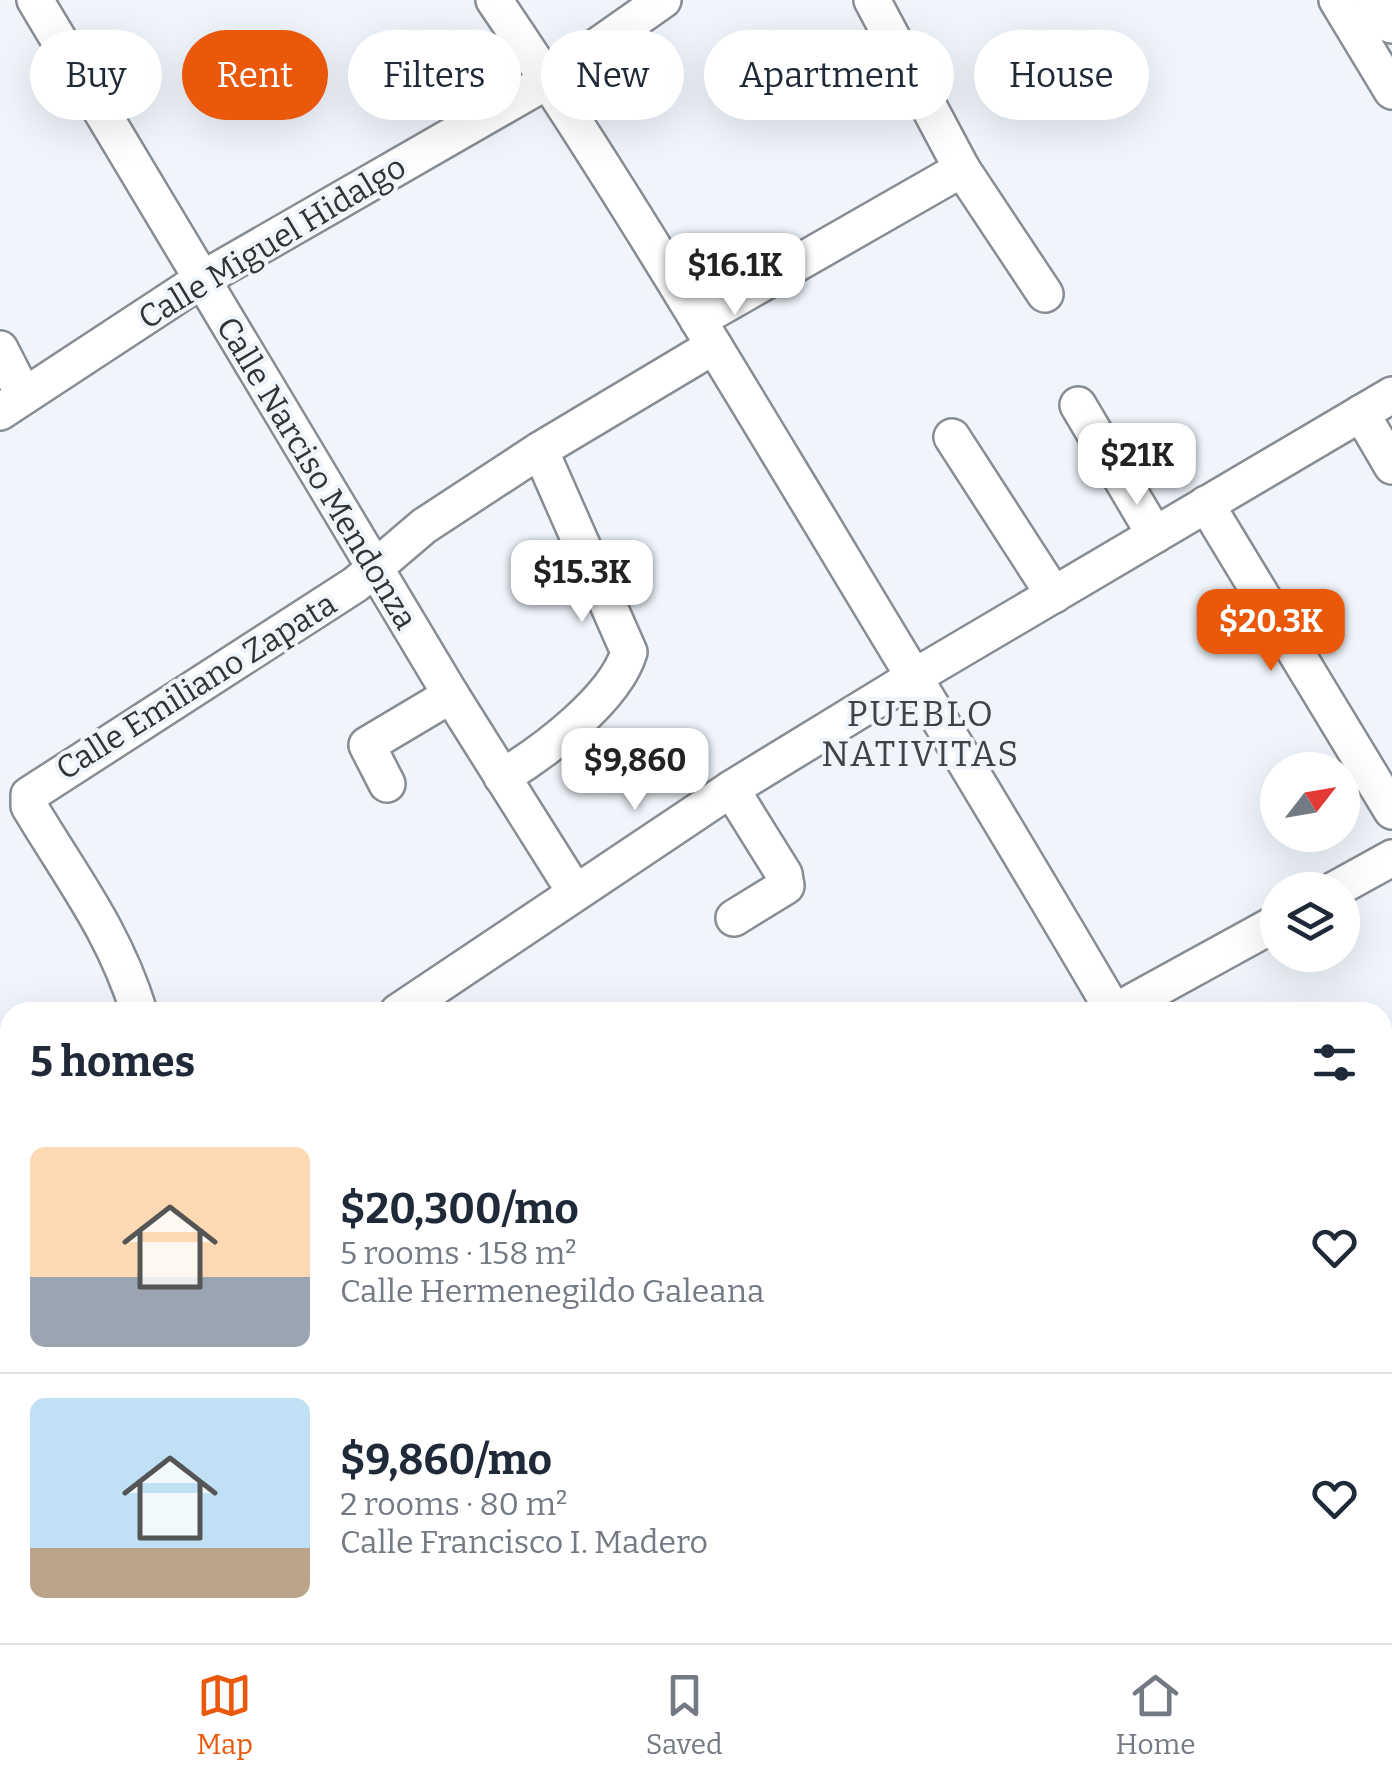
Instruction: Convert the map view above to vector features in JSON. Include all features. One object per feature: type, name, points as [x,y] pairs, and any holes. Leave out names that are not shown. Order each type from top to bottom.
[{"type":"main road","points":[[1380,0],[1392,20]]},
{"type":"street","name":"Calle Narciso Mendonza","points":[[34,0],[451,695],[575,892]]},
{"type":"street","points":[[494,0],[541,68]]},
{"type":"street","name":"Calle Miguel Hidalgo","points":[[620,30],[663,0]]},
{"type":"street","points":[[872,0],[962,169],[1045,294]]},
{"type":"street","points":[[1336,0],[1392,91]]},
{"type":"street","name":"Calle Miguel Hidalgo","points":[[12,404],[201,280],[541,85]]},
{"type":"street","points":[[574,120],[1108,1002]]},
{"type":"street","name":"Calle Emiliano Zapata","points":[[137,1002],[108,932],[29,806],[29,796],[356,584],[424,526],[706,333],[962,169]]},
{"type":"street","points":[[0,348],[12,404]]},
{"type":"street","points":[[413,1002],[732,789],[1392,395]]},
{"type":"street","points":[[1078,405],[1155,535]]},
{"type":"street","points":[[1361,413],[1392,466]]},
{"type":"street","points":[[952,436],[1054,596]]},
{"type":"street","points":[[502,777],[576,723],[624,668],[629,652],[540,450]]},
{"type":"street","points":[[1206,504],[1392,811]]},
{"type":"street","points":[[387,784],[367,745],[451,695]]},
{"type":"street","points":[[732,789],[784,874],[786,886],[734,918]]},
{"type":"street","points":[[1360,876],[1392,858]]},
{"type":"street","points":[[1132,1002],[1260,932]]},
{"type":"district","name":"PUEBLO NATIVITAS","points":[[921,734]]}]
